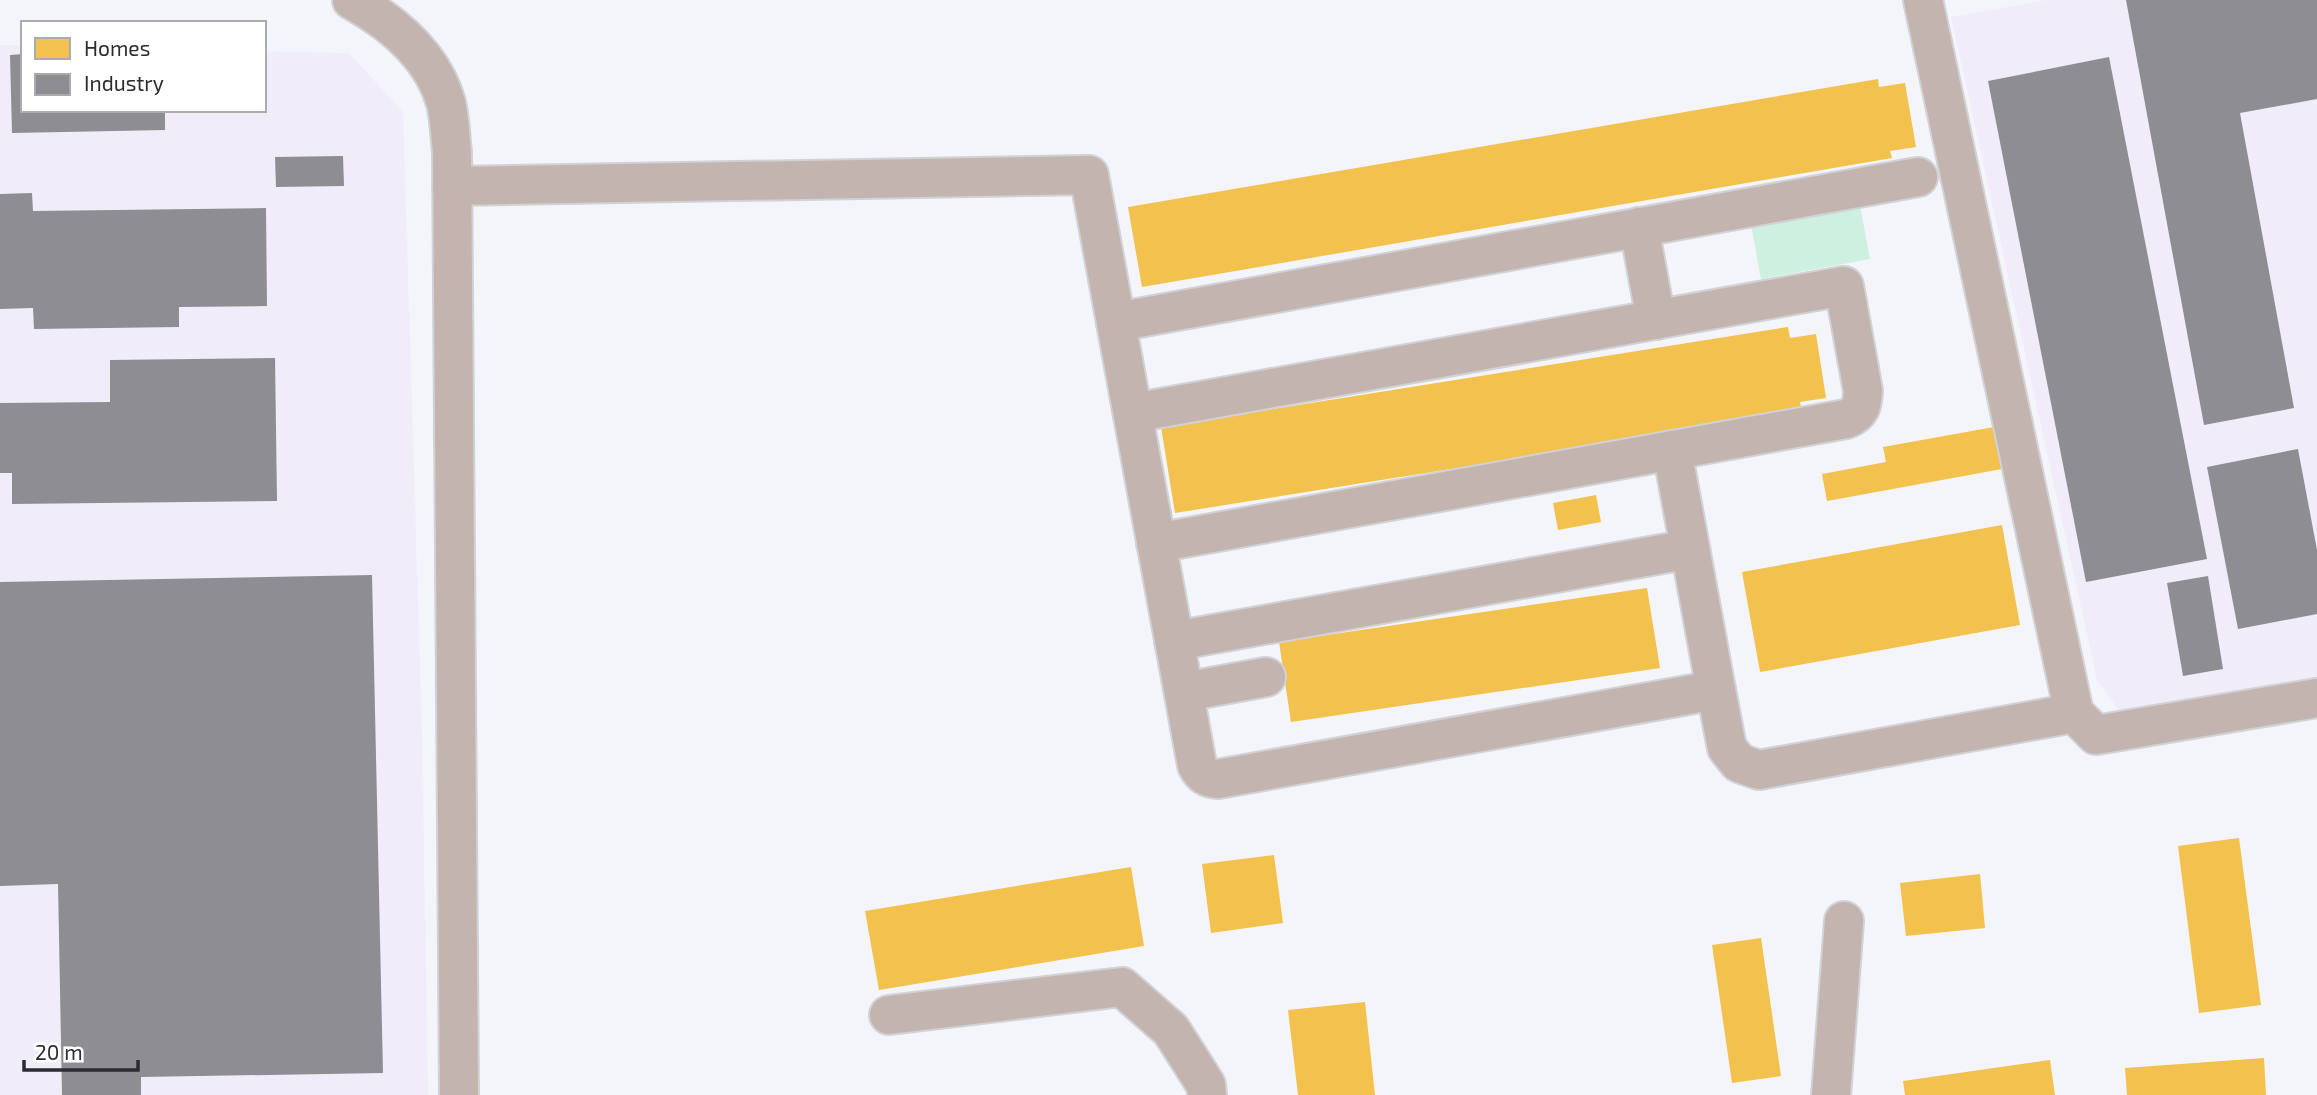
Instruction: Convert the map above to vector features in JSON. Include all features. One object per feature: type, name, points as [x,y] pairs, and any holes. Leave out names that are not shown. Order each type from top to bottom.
[{"type":"street","points":[[352,0],[391,25],[417,49],[433,72],[446,103],[453,152],[459,1095]]},
{"type":"street","points":[[1923,0],[2074,713],[2096,735],[2317,698]]},
{"type":"street","points":[[452,186],[1089,175],[1197,765],[1201,774],[1210,779],[1716,690]]},
{"type":"street","points":[[1116,322],[1918,177]]},
{"type":"street","points":[[1639,228],[1656,320]]},
{"type":"street","points":[[1133,413],[1844,286],[1863,391],[1863,406],[1856,415],[1846,419],[1156,543]]},
{"type":"street","points":[[1672,450],[1727,748],[1739,763],[1759,770],[2074,713]]},
{"type":"street","points":[[1174,641],[1690,549]]},
{"type":"street","points":[[1184,692],[1266,677]]},
{"type":"street","points":[[1831,1095],[1844,921]]},
{"type":"street","points":[[889,1015],[1122,987],[1171,1030],[1206,1085],[1207,1095]]},
{"type":"shaded area","points":[[2046,0],[2317,0],[2317,680],[2120,712],[2097,680],[1951,17]]},
{"type":"shaded area","points":[[0,45],[21,45],[21,112],[266,112],[266,51],[349,53],[403,112],[422,732],[428,1095],[0,1095]]},
{"type":"green space","points":[[1860,205],[1870,259],[1761,279],[1751,224]]},
{"type":"building: Homes","points":[[1878,79],[1879,87],[1905,83],[1916,147],[1890,151],[1892,158],[1142,287],[1128,207]]},
{"type":"building: Homes","points":[[1788,327],[1790,338],[1816,334],[1826,398],[1800,402],[1802,413],[1175,513],[1161,427]]},
{"type":"building: Homes","points":[[1994,427],[2002,469],[1827,501],[1822,474],[1886,462],[1883,447]]},
{"type":"building: Homes","points":[[1596,495],[1601,522],[1558,530],[1553,503]]},
{"type":"building: Homes","points":[[2002,525],[2020,625],[1760,672],[1742,572]]},
{"type":"building: Homes","points":[[1647,588],[1660,668],[1291,722],[1279,642]]},
{"type":"building: Homes","points":[[2239,838],[2261,1005],[2199,1013],[2178,846]]},
{"type":"building: Homes","points":[[1274,855],[1283,923],[1211,933],[1202,864]]},
{"type":"building: Homes","points":[[1131,867],[1144,946],[879,990],[865,911]]},
{"type":"building: Homes","points":[[1980,874],[1985,928],[1906,936],[1900,883]]},
{"type":"building: Homes","points":[[1761,938],[1781,1076],[1732,1083],[1712,945]]},
{"type":"building: Homes","points":[[1365,1002],[1375,1095],[1298,1095],[1288,1010]]},
{"type":"building: Homes","points":[[2264,1058],[2266,1095],[2127,1095],[2125,1068]]},
{"type":"building: Homes","points":[[2050,1060],[2055,1095],[1905,1095],[1903,1081]]},
{"type":"building: Industry","points":[[2126,0],[2317,0],[2317,99],[2240,113],[2294,408],[2204,425]]},
{"type":"building: Industry","points":[[21,54],[21,112],[165,112],[165,130],[12,133],[10,55]]},
{"type":"building: Industry","points":[[2109,57],[2207,559],[2086,582],[1988,81]]},
{"type":"building: Industry","points":[[343,156],[344,186],[276,187],[275,157]]},
{"type":"building: Industry","points":[[32,193],[33,211],[266,208],[267,306],[179,307],[179,327],[34,329],[33,308],[0,309],[0,194]]},
{"type":"building: Industry","points":[[275,358],[277,501],[12,504],[12,473],[0,473],[0,403],[110,402],[110,360]]},
{"type":"building: Industry","points":[[2298,449],[2317,550],[2317,614],[2238,629],[2207,467]]},
{"type":"building: Industry","points":[[372,575],[383,1073],[141,1077],[141,1095],[62,1095],[58,884],[0,886],[0,582]]},
{"type":"building: Industry","points":[[2208,576],[2223,669],[2183,676],[2167,583]]}]
